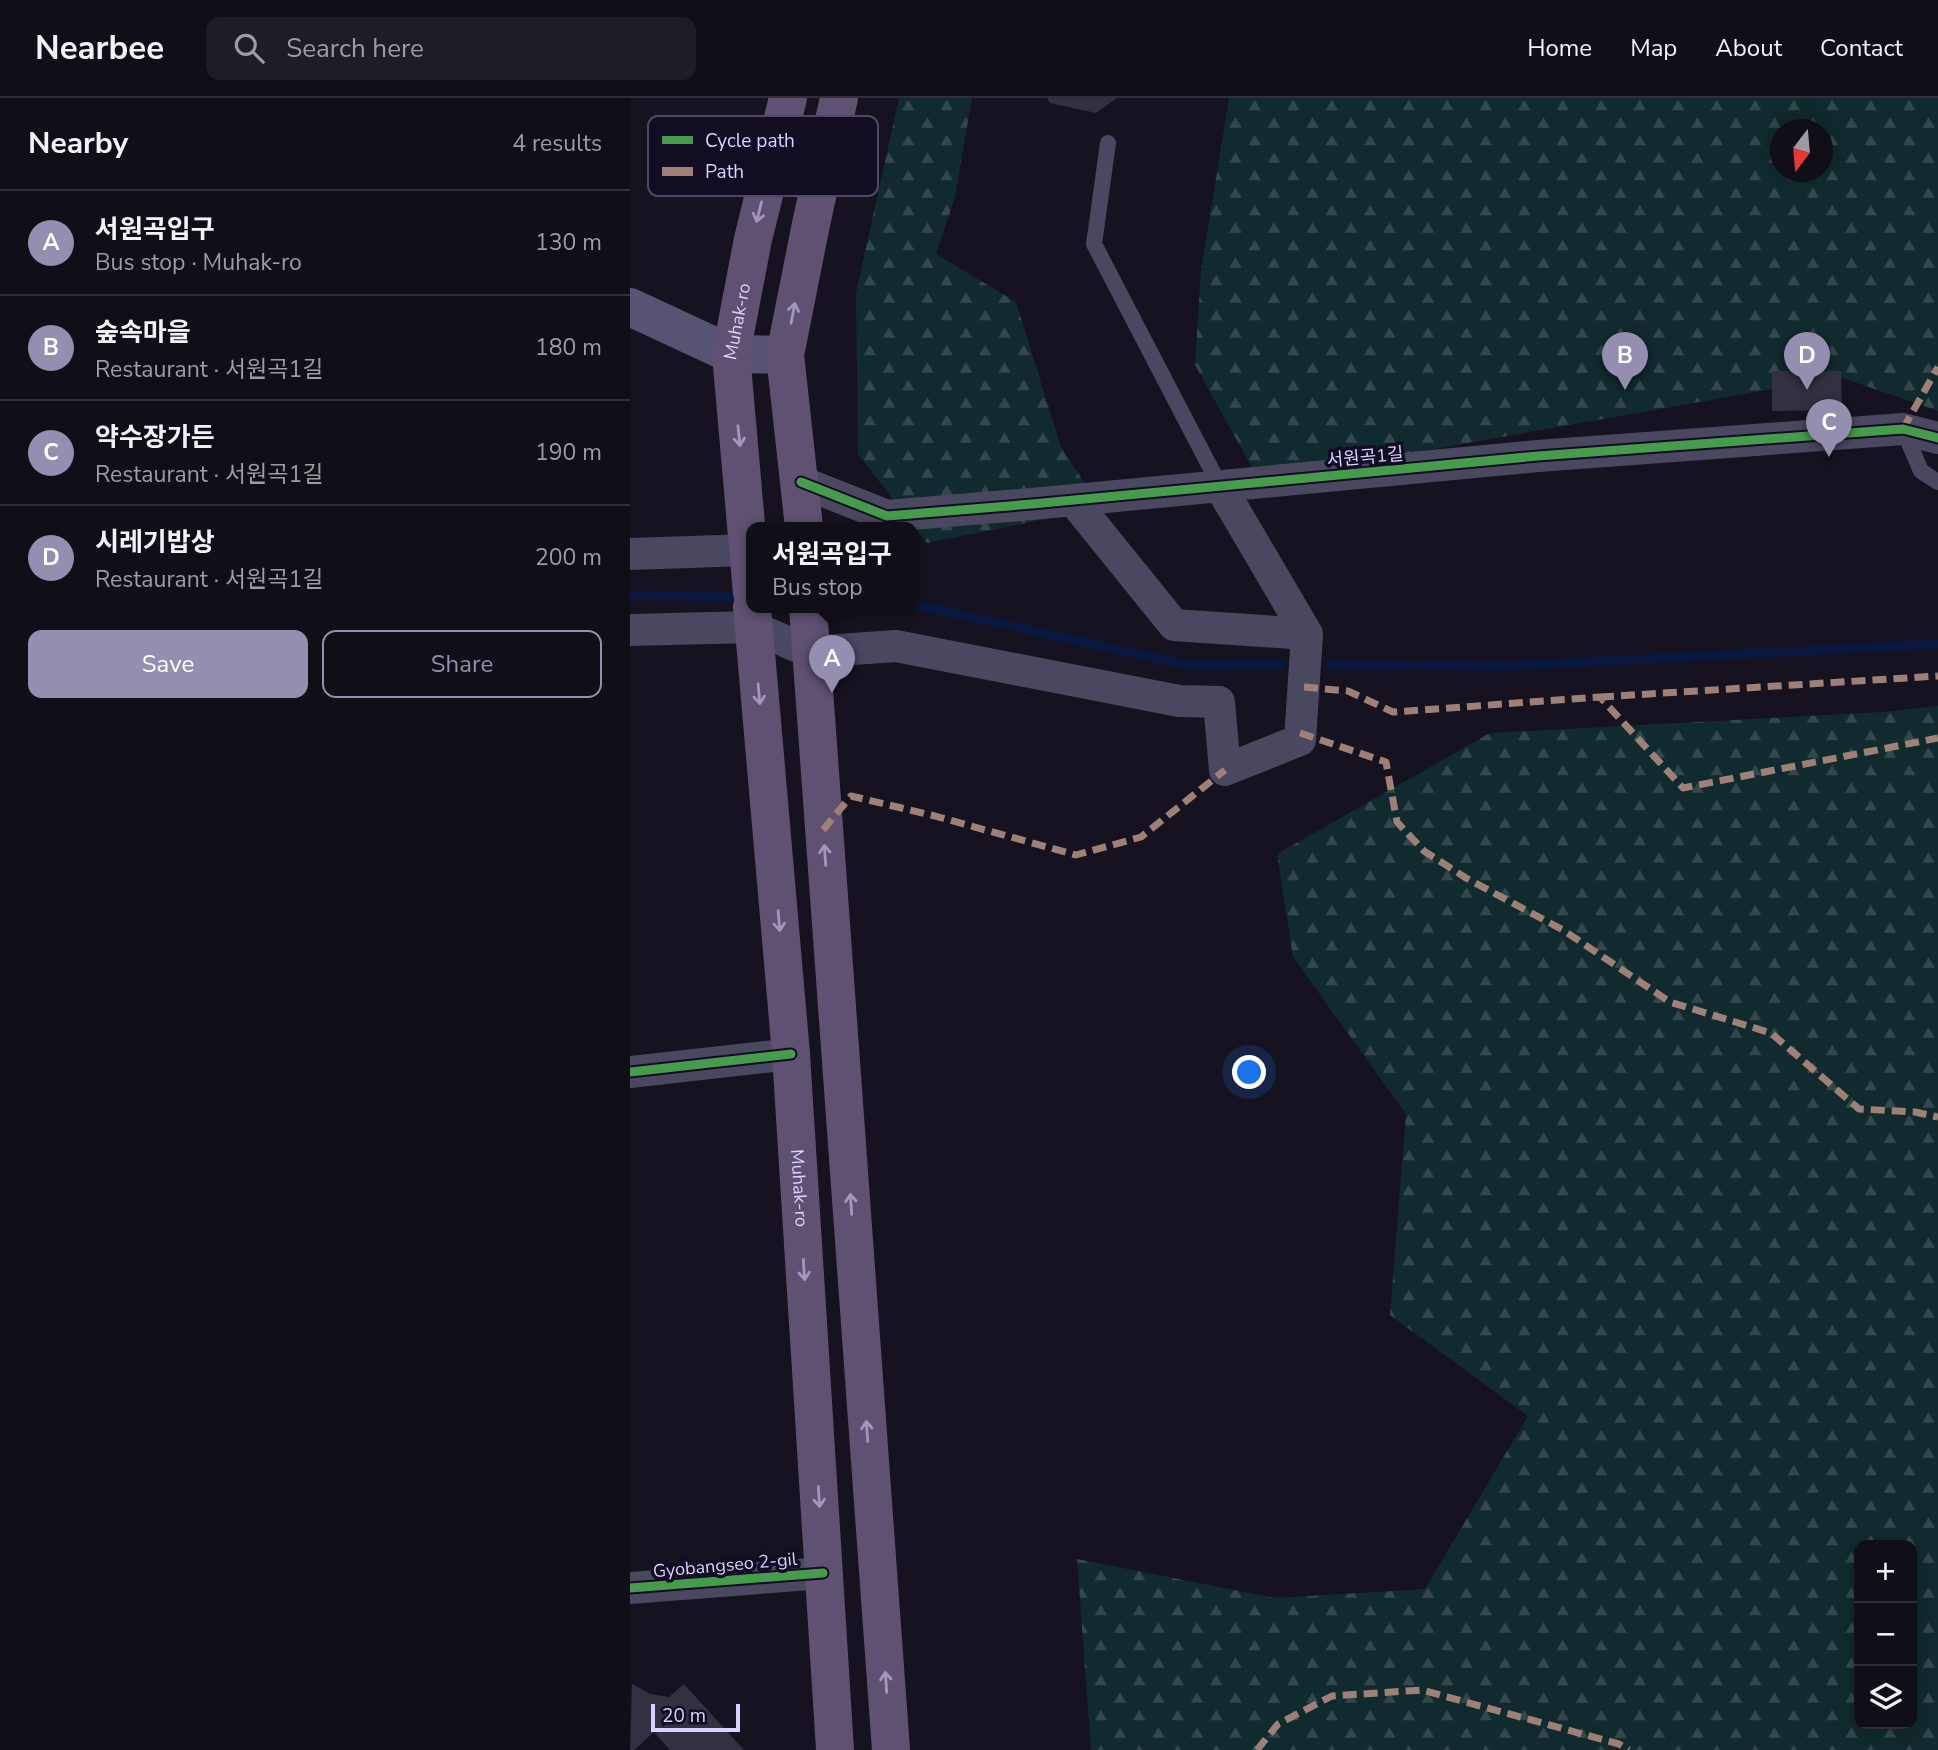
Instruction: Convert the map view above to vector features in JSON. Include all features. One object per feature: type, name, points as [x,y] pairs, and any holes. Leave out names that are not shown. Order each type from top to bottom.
[{"type":"main road","name":"Muhak-ro","points":[[784,116],[788,98]]},
{"type":"main road","points":[[835,116],[839,98]]},
{"type":"main road","name":"Muhak-ro","points":[[747,522],[731,354],[764,196]]},
{"type":"main road","points":[[804,522],[785,355],[817,196]]},
{"type":"main road","points":[[630,307],[731,354],[785,355]]},
{"type":"main road","name":"Muhak-ro","points":[[752,613],[791,1054],[835,1750]]},
{"type":"main road","points":[[808,613],[891,1750]]},
{"type":"street","name":"서원곡1길","points":[[801,482],[887,516],[1538,456],[1903,429],[1938,439]]},
{"type":"street","points":[[757,613],[810,652],[896,646],[1180,701],[1219,702],[1225,769],[1300,740],[1307,634],[1220,486]]},
{"type":"street","points":[[1073,500],[1174,625],[1307,634]]},
{"type":"street","points":[[630,554],[746,550]]},
{"type":"street","points":[[630,630],[746,610]]},
{"type":"street","points":[[630,1072],[791,1054]]},
{"type":"street","name":"Gyobangseo 2-gil","points":[[630,1588],[823,1573]]},
{"type":"lane","points":[[1108,143],[1094,244],[1220,486]]},
{"type":"lane","points":[[1903,429],[1921,471],[1938,482]]},
{"type":"green space","points":[[899,98],[972,98],[955,197],[936,254],[1016,302],[1061,447],[1101,508],[927,543],[918,531],[918,522],[911,522],[858,454],[856,293]]},
{"type":"green space","points":[[1229,98],[1938,98],[1938,411],[1840,377],[1259,480],[1195,365],[1201,271]]},
{"type":"green space","points":[[1938,706],[1938,1750],[1091,1750],[1077,1559],[1275,1598],[1425,1589],[1528,1416],[1390,1315],[1406,1114],[1293,957],[1277,854],[1490,733],[1883,712]]},
{"type":"building","points":[[1047,98],[1117,98],[1096,113],[1050,103]]},
{"type":"building","points":[[1772,371],[1841,371],[1842,410],[1772,411]]},
{"type":"building","points":[[632,1684],[650,1694],[669,1697],[684,1684],[744,1750],[670,1750],[654,1732],[634,1750],[630,1750]]},
{"type":"waterway","points":[[630,595],[743,597]]},
{"type":"waterway","points":[[918,605],[1187,665],[1281,665]]},
{"type":"waterway","points":[[1330,665],[1509,666],[1938,644]]},
{"type":"marked path","points":[[1903,429],[1938,367]]},
{"type":"marked path","points":[[1600,697],[1938,676]]},
{"type":"marked path","points":[[1304,687],[1348,691],[1393,712],[1600,697],[1683,788],[1938,738]]},
{"type":"marked path","points":[[1300,733],[1386,762],[1397,822],[1424,851],[1466,878],[1563,930],[1670,1002],[1771,1033],[1859,1109],[1915,1112],[1938,1117]]},
{"type":"marked path","points":[[823,830],[851,796],[1076,855],[1141,837],[1225,770]]},
{"type":"marked path","points":[[1257,1750],[1278,1724],[1332,1696],[1422,1690],[1619,1744],[1629,1750]]},
{"type":"cycle path","points":[[801,482],[887,516],[1538,456],[1903,429],[1938,438]]},
{"type":"cycle path","points":[[630,1072],[791,1054]]},
{"type":"cycle path","points":[[630,1588],[823,1573]]},
{"type":"place","name":"숲속마을","points":[[1625,390]]},
{"type":"place","name":"시레기밥상","points":[[1807,390]]},
{"type":"place","name":"약수장가든","points":[[1829,457]]},
{"type":"place","name":"서원곡입구","points":[[832,693]]}]
